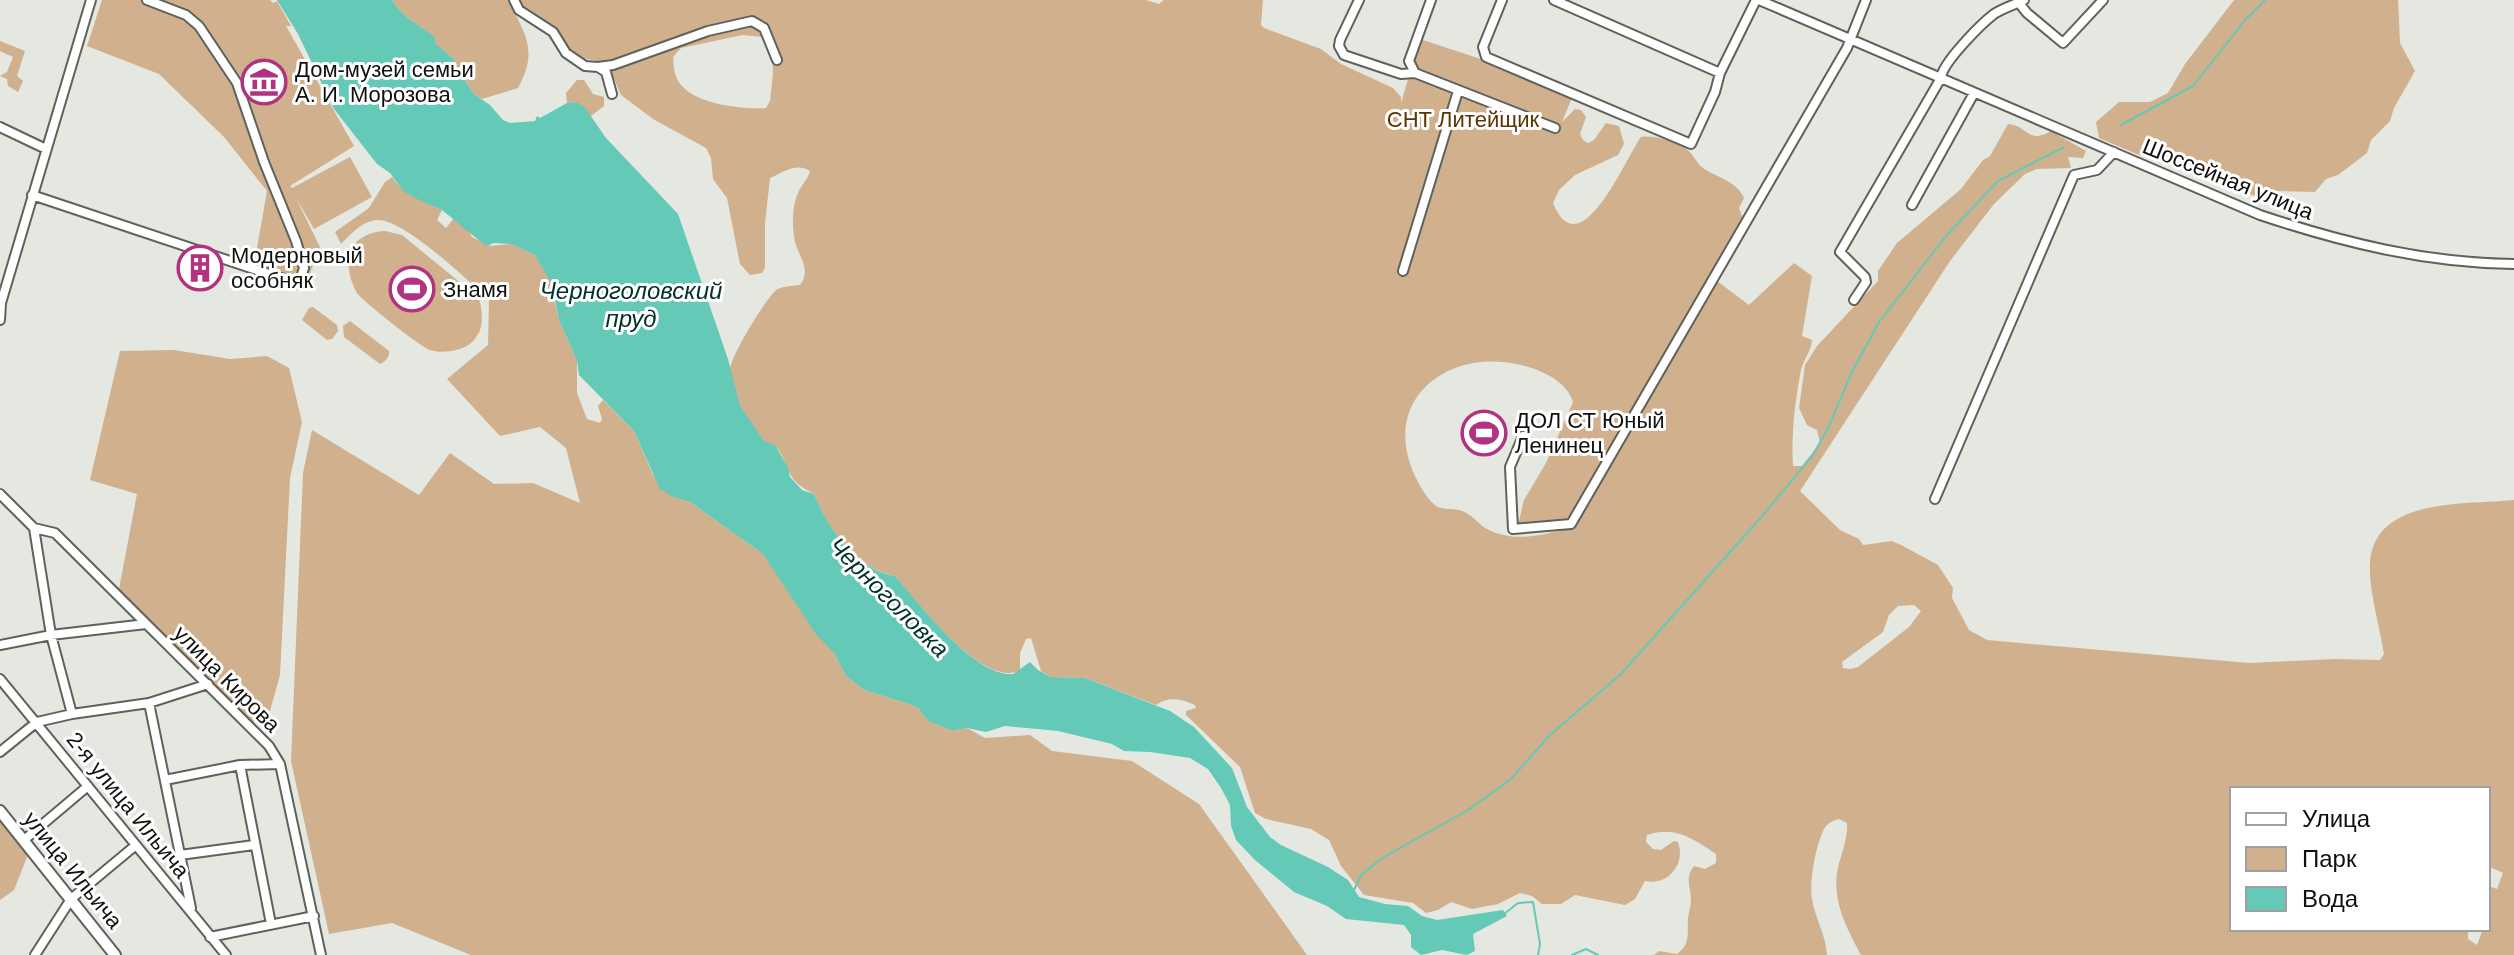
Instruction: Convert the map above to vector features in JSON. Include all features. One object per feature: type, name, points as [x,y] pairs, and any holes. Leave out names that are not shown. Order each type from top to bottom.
[{"type":"main road","name":"улица Ильича","points":[[0,811],[115,955]]},
{"type":"street","points":[[0,320],[1,303],[91,0]]},
{"type":"street","points":[[32,195],[299,284],[304,268],[296,241],[237,83],[199,26],[186,15],[147,0]]},
{"type":"street","points":[[514,0],[519,10],[553,32],[566,53],[585,66],[613,65],[708,31],[752,21],[764,28],[777,60]]},
{"type":"street","points":[[1359,0],[1340,40],[1341,52],[1401,74],[1415,73],[1555,128]]},
{"type":"street","points":[[1415,73],[1409,61],[1431,0]]},
{"type":"street","points":[[1502,0],[1483,47],[1486,57],[1691,144],[1715,92],[1720,73],[1757,0]]},
{"type":"street","points":[[1554,0],[1720,73]]},
{"type":"street","name":"Шоссейная улица","points":[[1757,0],[2260,215],[2370,248],[2425,258],[2514,264]]},
{"type":"street","points":[[1523,436],[1510,467],[1513,529],[1571,524],[1718,272],[1767,197],[1851,39],[1866,0]]},
{"type":"street","points":[[1854,300],[1866,282],[1865,277],[1840,252],[1950,59],[1994,15],[2021,1],[2027,13],[2063,43],[2103,0]]},
{"type":"street","points":[[598,67],[606,72],[612,94]]},
{"type":"street","points":[[1403,271],[1458,91]]},
{"type":"street","points":[[1912,205],[1974,93]]},
{"type":"street","points":[[0,127],[46,149]]},
{"type":"street","points":[[1935,499],[2074,175],[2097,170],[2114,152]]},
{"type":"street","name":"улица Кирова","points":[[0,494],[34,528],[55,533],[269,746],[280,764],[321,955]]},
{"type":"street","points":[[34,528],[51,635],[72,714]]},
{"type":"street","points":[[0,645],[51,635],[147,624]]},
{"type":"street","name":"2-я улица Ильича","points":[[0,679],[226,955]]},
{"type":"street","points":[[0,752],[37,722],[149,703],[208,684]]},
{"type":"street","points":[[149,703],[192,912]]},
{"type":"street","points":[[165,780],[240,765],[280,764]]},
{"type":"street","points":[[240,765],[271,924]]},
{"type":"street","points":[[24,840],[88,786]]},
{"type":"street","points":[[35,955],[71,899],[136,845]]},
{"type":"street","points":[[180,855],[254,845]]},
{"type":"street","points":[[210,937],[314,916]]},
{"type":"green space","points":[[102,0],[277,1],[291,26],[286,26],[354,146],[290,186],[292,188],[350,157],[372,197],[314,229],[296,198],[320,247],[307,281],[240,260],[257,248],[267,191],[224,137],[159,74],[87,46]]},
{"type":"green space","points":[[392,0],[508,0],[524,33],[529,52],[518,88],[482,99],[474,94],[453,64],[454,59],[435,43],[435,37],[406,16]]},
{"type":"green space","name":"СНТ Литейщик","points":[[518,0],[1146,0],[1159,4],[1164,0],[1263,0],[1261,25],[1264,28],[1321,49],[1341,64],[1393,88],[1401,97],[1401,103],[1420,39],[1490,62],[1573,95],[1562,122],[1575,109],[1581,110],[1586,117],[1580,134],[1588,143],[1594,140],[1606,123],[1619,126],[1624,144],[1618,155],[1575,175],[1559,190],[1553,203],[1564,220],[1576,224],[1589,217],[1602,203],[1641,137],[1658,138],[1680,145],[1703,168],[1741,192],[1744,198],[1739,208],[1744,221],[1569,521],[1518,525],[1524,500],[1546,463],[1573,402],[1559,382],[1545,373],[1521,365],[1494,361],[1468,364],[1446,372],[1427,386],[1413,403],[1406,425],[1407,450],[1425,494],[1438,507],[1466,512],[1487,529],[1520,537],[1575,527],[1717,281],[1749,305],[1794,263],[1812,276],[1802,336],[1812,340],[1801,370],[1793,430],[1793,466],[1802,466],[1820,443],[1817,430],[1807,425],[1799,408],[1805,365],[1817,346],[1878,281],[1878,271],[1897,243],[1961,189],[1983,160],[1990,156],[2008,124],[2037,136],[2051,131],[2086,151],[2083,158],[2068,157],[2071,168],[2037,169],[2025,174],[1994,204],[1950,261],[1800,491],[1840,530],[1859,539],[1863,545],[1892,541],[1938,565],[1953,588],[1952,598],[1969,630],[1987,640],[2249,663],[2380,660],[2384,654],[2372,595],[2370,562],[2376,541],[2388,526],[2405,515],[2426,508],[2514,500],[2514,955],[1861,955],[1846,925],[1837,894],[1837,872],[1847,830],[1847,823],[1839,819],[1824,829],[1811,883],[1813,906],[1827,955],[1654,955],[1659,951],[1677,954],[1684,946],[1691,901],[1690,874],[1694,866],[1705,869],[1716,863],[1716,854],[1692,839],[1675,833],[1647,835],[1646,842],[1653,849],[1661,850],[1674,841],[1678,842],[1677,865],[1668,877],[1645,881],[1635,899],[1625,905],[1575,895],[1561,904],[1542,904],[1532,896],[1520,893],[1498,904],[1472,909],[1451,902],[1426,913],[1413,903],[1364,895],[1341,866],[1329,840],[1311,829],[1266,819],[1255,813],[1240,767],[1186,715],[1186,711],[1196,708],[1195,705],[1176,699],[1156,705],[1085,678],[1051,677],[1041,671],[1031,638],[1026,639],[1020,653],[1020,670],[1005,673],[988,667],[952,640],[895,576],[868,565],[846,546],[827,521],[814,494],[793,479],[776,446],[758,437],[737,398],[730,370],[749,328],[771,295],[781,288],[800,285],[804,279],[804,267],[795,243],[793,218],[798,193],[810,171],[800,167],[770,178],[765,223],[765,267],[762,273],[750,275],[740,264],[727,198],[713,179],[711,158],[706,148],[653,119],[621,95],[609,67],[602,62],[582,58],[570,50],[556,28],[522,8]],"holes":[[[743,35],[763,37],[772,55],[773,73],[770,101],[766,108],[734,107],[709,101],[689,92],[679,83],[673,57],[681,48]],[[1914,605],[1921,611],[1909,627],[1858,667],[1843,668],[1842,662],[1883,632],[1889,615],[1898,606]]]},
{"type":"green space","points":[[2234,0],[2398,0],[2400,43],[2415,71],[2390,121],[2371,140],[2367,153],[2338,175],[2326,179],[2315,192],[2278,191],[2270,203],[2157,152],[2139,155],[2099,138],[2096,122],[2119,102],[2150,102],[2168,93],[2185,64]]},
{"type":"green space","points":[[0,41],[25,51],[17,76],[23,81],[18,92],[8,86],[7,79],[0,76],[7,72],[13,57],[0,51]]},
{"type":"green space","points":[[577,80],[584,80],[593,94],[604,97],[604,106],[591,116],[575,102],[567,103],[566,93]]},
{"type":"green space","points":[[392,177],[408,193],[442,210],[437,220],[446,228],[454,218],[468,229],[472,237],[491,246],[511,244],[535,255],[549,277],[559,320],[577,361],[577,393],[587,419],[600,423],[602,419],[598,406],[603,400],[634,431],[653,475],[673,497],[690,502],[763,554],[834,653],[846,676],[864,690],[909,704],[919,709],[928,721],[953,731],[967,728],[985,738],[1030,735],[1052,751],[1132,761],[1199,804],[1307,955],[471,955],[392,923],[329,934],[291,761],[303,473],[312,430],[419,495],[450,453],[494,484],[533,483],[580,503],[566,448],[540,427],[500,436],[447,379],[488,345],[489,299],[418,239],[388,222],[377,220],[366,223],[341,244],[335,232],[369,208],[385,182]]},
{"type":"green space","name":"Знамя","points":[[385,231],[402,235],[479,298],[481,328],[471,343],[451,351],[430,350],[357,293],[349,271],[351,252],[362,237]]},
{"type":"green space","points":[[313,307],[337,325],[338,331],[332,339],[327,340],[302,320],[309,308]]},
{"type":"green space","points":[[350,321],[389,351],[385,361],[380,364],[344,337],[343,326]]},
{"type":"green space","points":[[174,350],[230,359],[267,356],[289,368],[302,422],[290,478],[280,675],[270,711],[252,724],[119,589],[137,494],[90,480],[120,351]]},
{"type":"green space","points":[[0,818],[24,846],[27,857],[14,890],[0,900]]},
{"type":"water","name":"Черноголовский пруд","points":[[277,0],[392,0],[406,16],[435,37],[435,43],[454,59],[454,65],[474,94],[510,123],[535,121],[537,116],[540,118],[567,103],[584,106],[606,138],[678,214],[728,359],[740,406],[764,441],[776,446],[790,477],[802,490],[814,494],[827,521],[856,557],[868,566],[895,576],[965,652],[998,672],[1013,674],[1030,662],[1051,677],[1085,678],[1170,711],[1194,727],[1232,768],[1247,807],[1270,837],[1348,880],[1359,897],[1408,906],[1422,916],[1437,920],[1503,910],[1507,916],[1473,934],[1475,951],[1467,955],[1442,950],[1421,955],[1411,947],[1411,935],[1404,925],[1346,919],[1327,906],[1294,892],[1255,860],[1236,840],[1231,826],[1230,805],[1221,788],[1208,769],[1190,758],[1124,751],[1112,744],[1058,731],[1005,726],[986,732],[967,728],[953,731],[928,721],[919,709],[909,704],[864,690],[846,676],[834,653],[815,633],[763,554],[690,502],[660,489],[634,431],[579,375],[577,361],[559,320],[552,285],[535,255],[511,244],[486,246],[442,210],[403,191],[390,173],[377,164],[334,109],[298,34]]},
{"type":"waterway","points":[[2121,125],[2193,86],[2265,0]]},
{"type":"waterway","points":[[1354,890],[1361,875],[1382,858],[1468,810],[1511,779],[1550,735],[1621,674],[1813,455],[1879,322],[1946,236],[1998,181],[2064,147]]},
{"type":"waterway","name":"Черноголовка","points":[[1504,914],[1518,903],[1533,902],[1540,944],[1538,955]]},
{"type":"waterway","name":"Черноголовка","points":[[1572,955],[1586,949],[1598,955]]},
{"type":"place","name":"Дом-музей семьи А. И. Морозова","points":[[264,82]]},
{"type":"place","name":"Модерновый особняк","points":[[200,268]]},
{"type":"place","name":"Знамя","points":[[412,289]]},
{"type":"place","name":"ДОЛ СТ Юный Ленинец","points":[[1484,433]]}]
